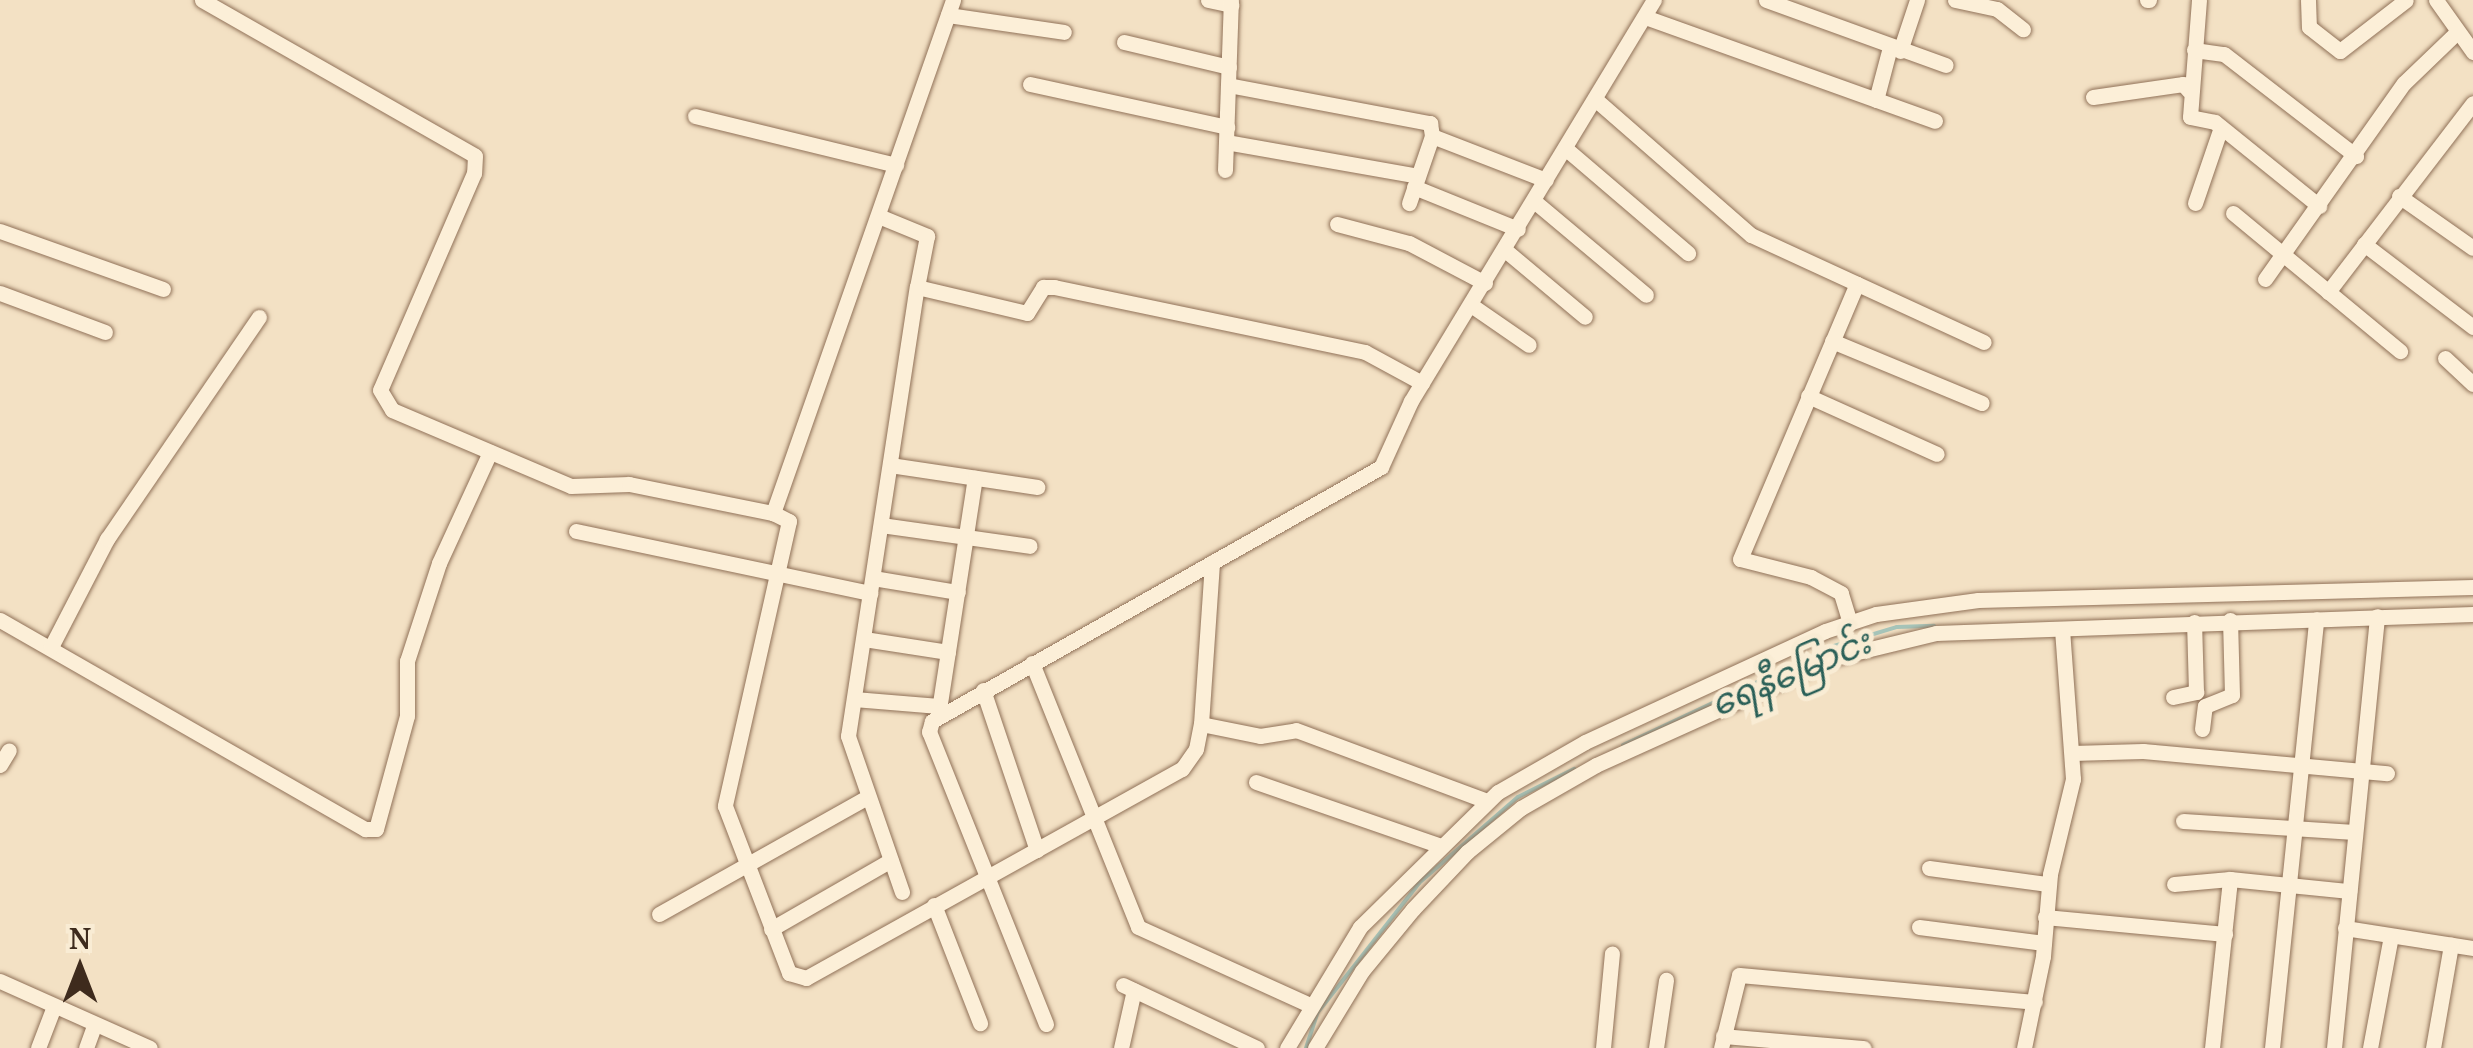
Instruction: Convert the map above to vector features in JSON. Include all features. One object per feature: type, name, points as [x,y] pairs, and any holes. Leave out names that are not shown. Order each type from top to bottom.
[{"type":"street","points":[[202,0],[475,156],[474,173],[380,390],[392,410],[588,490],[628,484],[773,514],[789,521],[724,806],[789,973],[806,978],[1182,769],[1196,749],[1201,724],[1212,562]]},
{"type":"street","points":[[1208,0],[1231,2],[1225,170]]},
{"type":"street","points":[[854,698],[938,711],[1367,479],[1381,467],[1422,383],[1654,0]]},
{"type":"street","points":[[1766,0],[1946,65]]},
{"type":"street","points":[[1876,100],[1917,0]]},
{"type":"street","points":[[1955,0],[1996,8],[2023,28]]},
{"type":"street","points":[[2308,0],[2309,27],[2340,51],[2406,0]]},
{"type":"street","points":[[2436,0],[2473,52]]},
{"type":"street","points":[[773,514],[951,7],[1064,32]]},
{"type":"street","points":[[2198,10],[2190,116],[2221,127],[2319,206]]},
{"type":"street","points":[[1645,17],[1935,122]]},
{"type":"street","points":[[2265,279],[2356,156],[2404,83],[2456,33]]},
{"type":"street","points":[[1124,42],[1229,67]]},
{"type":"street","points":[[2194,50],[2224,54],[2356,156]]},
{"type":"street","points":[[1030,84],[1226,134],[1414,189],[1518,229]]},
{"type":"street","points":[[2093,97],[2183,84],[2189,91]]},
{"type":"street","points":[[1228,86],[1430,123],[1432,136],[1414,189]]},
{"type":"street","points":[[1595,100],[1751,235],[1984,342]]},
{"type":"street","points":[[2328,292],[2473,103]]},
{"type":"street","points":[[695,116],[896,165]]},
{"type":"street","points":[[2195,203],[2221,127]]},
{"type":"street","points":[[1432,136],[1546,180]]},
{"type":"street","points":[[1564,148],[1688,253]]},
{"type":"street","points":[[2399,196],[2473,248]]},
{"type":"street","points":[[1534,201],[1646,295]]},
{"type":"street","points":[[2233,213],[2400,351]]},
{"type":"street","points":[[880,217],[927,236],[848,747],[902,892]]},
{"type":"street","points":[[1337,224],[1409,244],[1485,282]]},
{"type":"street","points":[[0,232],[163,289]]},
{"type":"street","points":[[2364,244],[2473,327]]},
{"type":"street","points":[[1505,250],[1584,318]]},
{"type":"street","points":[[1850,622],[1841,593],[1811,576],[1740,558],[1858,284]]},
{"type":"street","points":[[917,287],[1027,314],[1043,286],[1054,287],[1365,352],[1422,383]]},
{"type":"street","points":[[0,293],[105,332]]},
{"type":"street","points":[[1471,304],[1529,345]]},
{"type":"street","points":[[51,647],[107,539],[259,317]]},
{"type":"street","points":[[1832,341],[1982,403]]},
{"type":"street","points":[[2445,358],[2473,384]]},
{"type":"street","points":[[1808,396],[1937,454]]},
{"type":"street","points":[[0,620],[365,829],[376,829],[407,716],[407,661],[440,563],[490,452]]},
{"type":"street","points":[[890,465],[1036,488]]},
{"type":"street","points":[[975,478],[938,711],[929,732],[1046,1024]]},
{"type":"street","points":[[881,525],[1030,546]]},
{"type":"street","points":[[576,530],[776,577],[958,592]]},
{"type":"street","points":[[1286,1048],[1360,927],[1487,800],[1581,746],[1850,622],[1917,606],[1998,599],[2473,588]]},
{"type":"street","points":[[1315,1048],[1362,970],[1467,852],[1521,808],[1596,764],[1833,658],[1894,640],[2230,620],[2473,614]]},
{"type":"street","points":[[2334,1048],[2377,616]]},
{"type":"street","points":[[2272,1048],[2316,618]]},
{"type":"street","points":[[2202,729],[2205,706],[2232,696],[2230,620]]},
{"type":"street","points":[[2173,697],[2196,692],[2194,622]]},
{"type":"street","points":[[2024,1048],[2044,943],[2048,884],[2068,814],[2072,753],[2062,629]]},
{"type":"street","points":[[864,640],[948,652]]},
{"type":"street","points":[[1032,662],[1138,927],[1310,1005]]},
{"type":"street","points":[[983,690],[1038,850]]},
{"type":"street","points":[[1201,724],[1260,736],[1296,730],[1487,800]]},
{"type":"street","points":[[1581,746],[1596,764]]},
{"type":"street","points":[[0,765],[9,750]]},
{"type":"street","points":[[2072,753],[2143,751],[2388,774]]},
{"type":"street","points":[[1256,782],[1438,846]]},
{"type":"street","points":[[659,914],[866,798]]},
{"type":"street","points":[[2183,821],[2355,832]]},
{"type":"street","points":[[771,930],[892,860]]},
{"type":"street","points":[[1929,868],[2048,884]]},
{"type":"street","points":[[2174,884],[2230,879],[2349,891]]},
{"type":"street","points":[[2212,1048],[2230,879]]},
{"type":"street","points":[[934,905],[980,1023]]},
{"type":"street","points":[[2045,917],[2225,934]]},
{"type":"street","points":[[1919,926],[2044,943]]},
{"type":"street","points":[[2346,928],[2473,948]]},
{"type":"street","points":[[2370,1048],[2391,936]]},
{"type":"street","points":[[2433,1048],[2451,945]]},
{"type":"street","points":[[1603,1048],[1612,953]]},
{"type":"street","points":[[1863,1048],[1722,1042],[1739,975],[2035,1002]]},
{"type":"street","points":[[1656,1048],[1666,980]]},
{"type":"street","points":[[0,981],[53,1009],[150,1048]]},
{"type":"street","points":[[1121,1048],[1129,988],[1257,1048]]},
{"type":"street","points":[[38,1048],[53,1009]]},
{"type":"street","points":[[86,1048],[94,1026]]},
{"type":"street","points":[[2029,1030],[2036,1048]]},
{"type":"waterway","name":"ရေနီမြောင်း","points":[[1623,745],[1834,646],[1897,627],[1934,626]]},
{"type":"waterway","name":"ရေနီမြောင်း","points":[[1306,1048],[1318,1012],[1419,883],[1518,797],[1574,769]]}]
